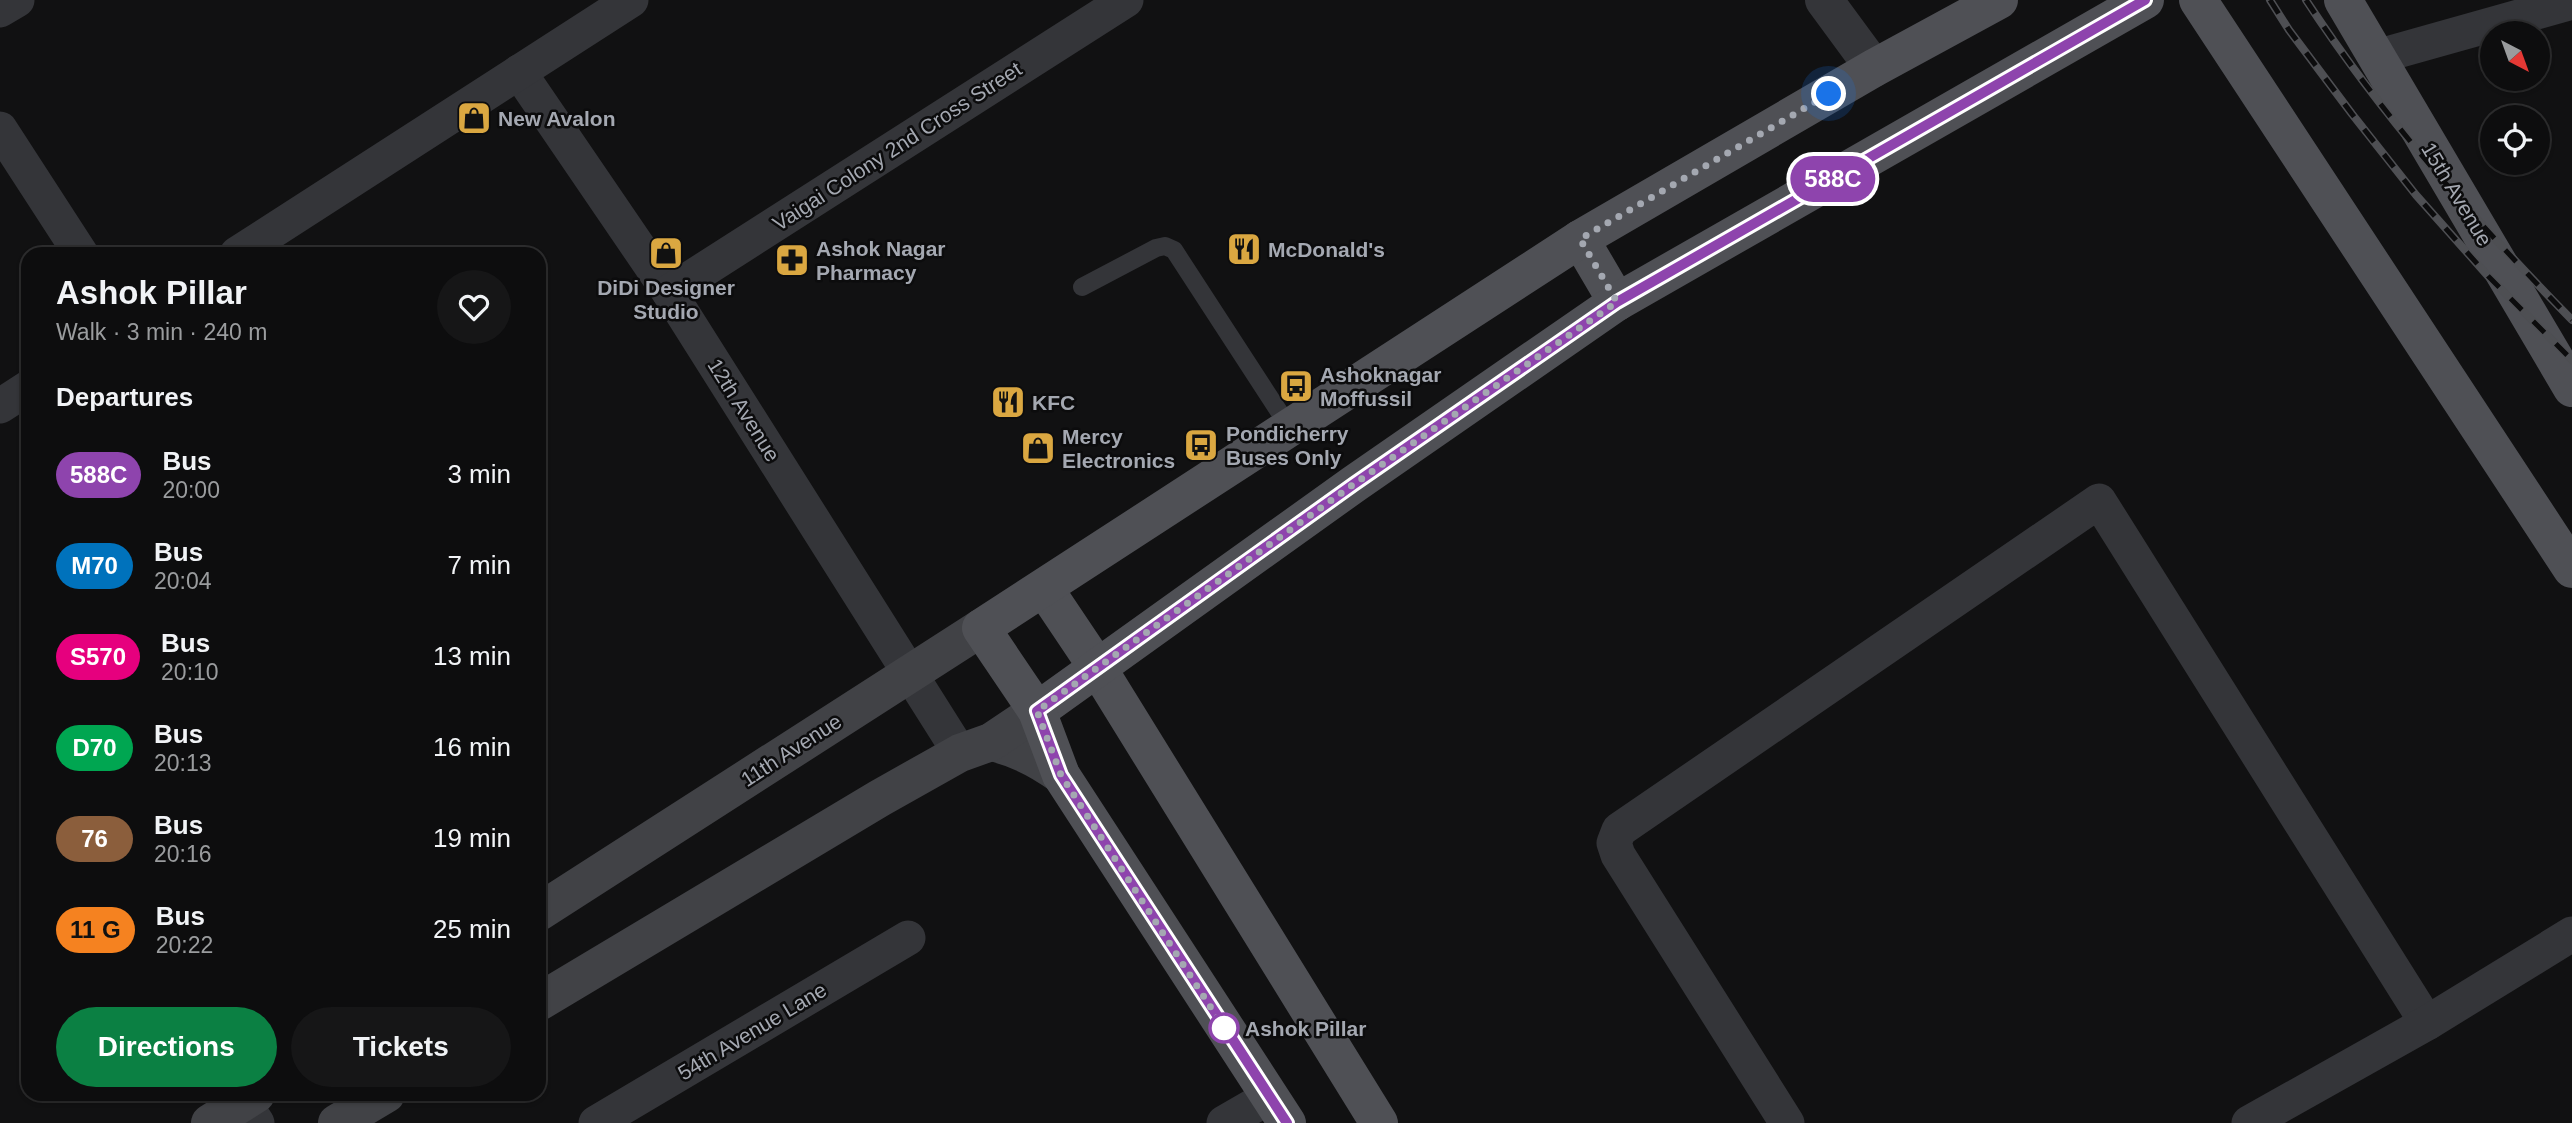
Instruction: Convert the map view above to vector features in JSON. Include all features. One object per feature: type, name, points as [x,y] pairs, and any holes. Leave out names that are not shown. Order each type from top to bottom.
[{"type":"main road","name":"11th Avenue","points":[[546,908],[1580,239],[1874,68],[1999,0]]},
{"type":"main road","points":[[546,998],[880,798],[1037,711],[1354,484],[1617,302],[2145,0]]},
{"type":"main road","points":[[2199,0],[2572,569]]},
{"type":"main road","name":"15th Avenue","points":[[2343,0],[2572,388]]},
{"type":"main road","points":[[1580,239],[1617,302]]},
{"type":"main road","points":[[1044,588],[1097,667],[1380,1123]]},
{"type":"main road","points":[[981,628],[1037,711],[1061,775],[1278,1110]]},
{"type":"main road","points":[[975,747],[1009,746],[1039,758],[1061,775]]},
{"type":"main road","points":[[337,1123],[374,1101]]},
{"type":"main road","points":[[210,1123],[252,1106]]},
{"type":"street","points":[[0,10],[17,0]]},
{"type":"street","points":[[248,247],[631,0]]},
{"type":"street","name":"Vaigai Colony 2nd Cross Street","points":[[669,292],[1126,0]]},
{"type":"street","points":[[1824,0],[1874,68]]},
{"type":"street","points":[[2376,57],[2572,2]]},
{"type":"street","name":"12th Avenue","points":[[519,72],[669,292],[911,674],[975,747]]},
{"type":"street","points":[[0,129],[76,247]]},
{"type":"street","points":[[0,406],[21,392]]},
{"type":"street","points":[[1787,1123],[1618,855],[1614,843],[1619,830],[2099,501],[2427,1023]]},
{"type":"street","points":[[2249,1123],[2427,1023],[2572,934]]},
{"type":"street","name":"54th Avenue Lane","points":[[596,1123],[908,939]]},
{"type":"street","points":[[1224,1123],[1278,1110]]},
{"type":"lane","points":[[1082,287],[1156,248],[1165,246],[1174,250],[1289,428]]},
{"type":"railway","points":[[2270,0],[2289,30],[2416,195],[2488,276],[2572,360]]},
{"type":"railway","points":[[2306,0],[2366,85],[2431,166],[2500,245],[2572,320]]},
{"type":"bus line","name":"588C","points":[[1287,1123],[1061,775],[1037,711],[1354,484],[1617,302],[2145,0]]},
{"type":"place","name":"New Avalon","points":[[474,118]]},
{"type":"place","name":"McDonald's","points":[[1244,249]]},
{"type":"place","name":"DiDi Designer Studio","points":[[666,253]]},
{"type":"place","name":"Ashok Nagar Pharmacy","points":[[792,260]]},
{"type":"place","name":"Ashoknagar Moffussil","points":[[1296,386]]},
{"type":"place","name":"KFC","points":[[1008,402]]},
{"type":"place","name":"Pondicherry Buses Only","points":[[1201,445]]},
{"type":"place","name":"Mercy Electronics","points":[[1038,448]]},
{"type":"place","name":"Ashok Pillar","points":[[1224,1028]]},
{"type":"route","points":[[1224,1028],[1061,775],[1037,711],[1354,484],[1617,302],[1580,239],[1829,94]]}]
